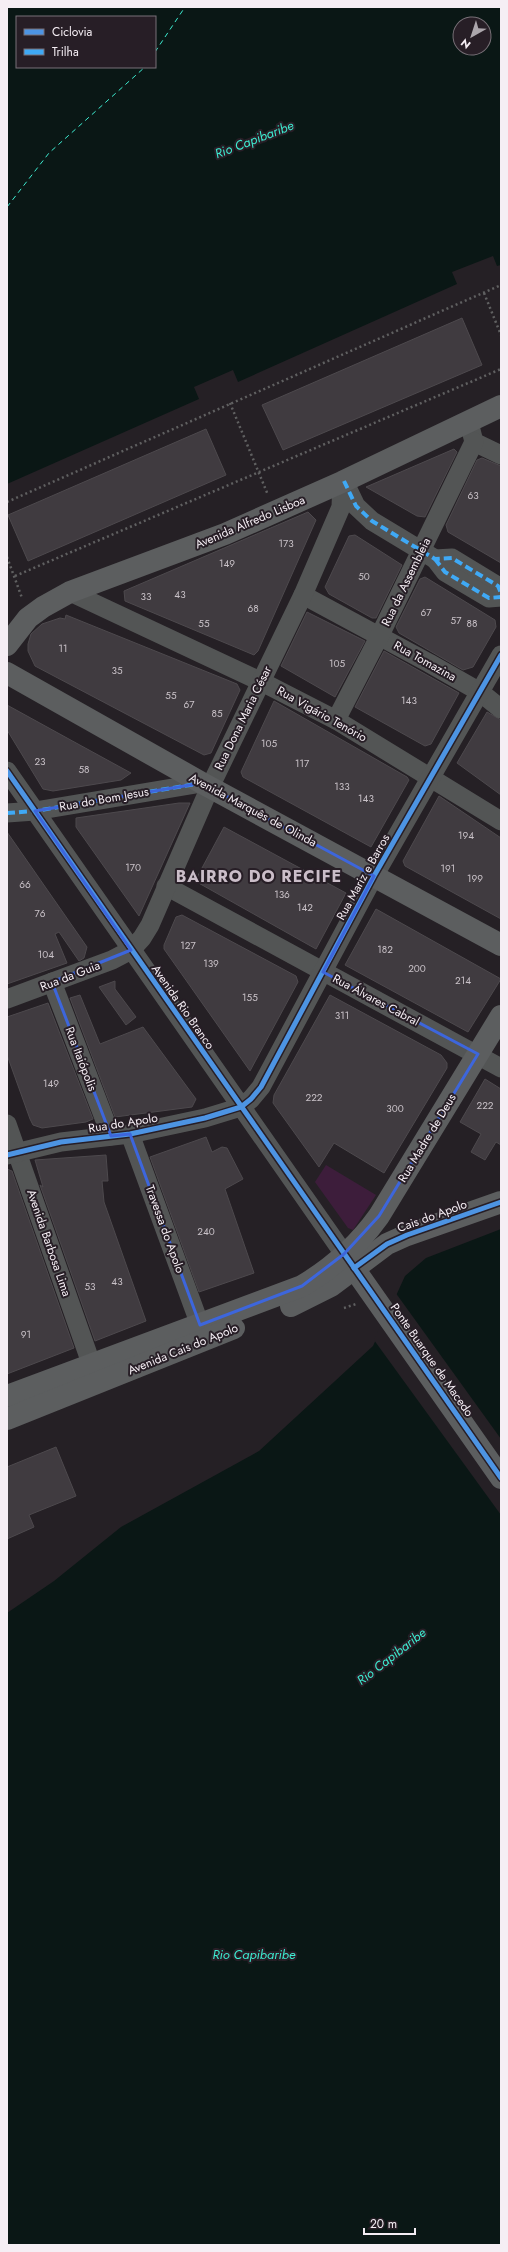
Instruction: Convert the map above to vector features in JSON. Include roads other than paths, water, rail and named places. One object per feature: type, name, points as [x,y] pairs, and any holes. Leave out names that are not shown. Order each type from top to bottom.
[{"type":"main road","name":"Avenida Alfredo Lisboa","points":[[7,645],[28,618],[42,607],[70,592],[172,555],[275,511],[343,481],[468,420],[501,406]]},
{"type":"main road","name":"Avenida Marquês de Olinda","points":[[7,673],[206,785],[501,945]]},
{"type":"main road","name":"Rua Madre de Deus","points":[[349,1261],[379,1216],[501,1016]]},
{"type":"main road","name":"Cais do Apolo","points":[[349,1261],[407,1235],[498,1199]]},
{"type":"main road","name":"Ponte Buarque de Macedo","points":[[349,1261],[501,1478]]},
{"type":"main road","name":"Avenida Cais do Apolo","points":[[7,1396],[91,1363],[200,1325],[302,1286],[323,1273],[349,1261]]},
{"type":"main road","name":"Avenida Cais do Apolo","points":[[7,1419],[306,1300],[331,1286],[349,1261]]},
{"type":"street","points":[[468,420],[474,442],[501,454]]},
{"type":"street","name":"Rua da Assembleia","points":[[336,720],[380,636],[428,555],[474,442]]},
{"type":"street","points":[[343,481],[356,506],[372,521],[428,555],[445,572],[489,598],[501,597]]},
{"type":"street","name":"Rua Dona Maria César","points":[[131,950],[142,938],[150,924],[206,785],[262,682],[303,595],[341,507],[343,481]]},
{"type":"street","points":[[428,555],[452,558],[498,586],[501,593]]},
{"type":"street","name":"Rua Vigário Tenório","points":[[70,592],[262,682],[336,720],[431,776],[501,820]]},
{"type":"street","name":"Rua Tomazina","points":[[303,595],[480,692],[501,709]]},
{"type":"street","name":"Rua Mariz e Barros","points":[[241,1107],[251,1099],[261,1087],[374,876],[501,654]]},
{"type":"street","name":"Avenida Rio Branco","points":[[7,771],[349,1261]]},
{"type":"street","name":"Rua do Bom Jesus","points":[[7,813],[35,811],[206,785]]},
{"type":"street","name":"Rua Álvares Cabral","points":[[166,886],[323,972],[478,1054],[501,1068]]},
{"type":"street","name":"Rua da Guia","points":[[7,999],[112,960],[131,950]]},
{"type":"street","name":"Rua Itaiópolis","points":[[52,982],[111,1136]]},
{"type":"street","name":"Rua do Apolo","points":[[12,1153],[61,1142],[130,1134],[205,1118],[241,1107]]},
{"type":"street","name":"Avenida Barbosa Lima","points":[[7,1124],[12,1153],[91,1363]]},
{"type":"street","name":"Travessa do Apolo","points":[[130,1134],[200,1325]]},
{"type":"water","points":[[7,7],[501,7],[501,265],[497,266],[493,256],[452,272],[457,284],[238,382],[233,370],[194,387],[199,399],[7,484]]},
{"type":"water","name":"Rio Capibaribe","points":[[501,1229],[501,2245],[7,2245],[7,1613],[54,1581],[121,1527],[259,1451],[373,1346],[405,1276],[426,1258]]},
{"type":"district","name":"BAIRRO DO RECIFE","points":[[259,876]]}]
